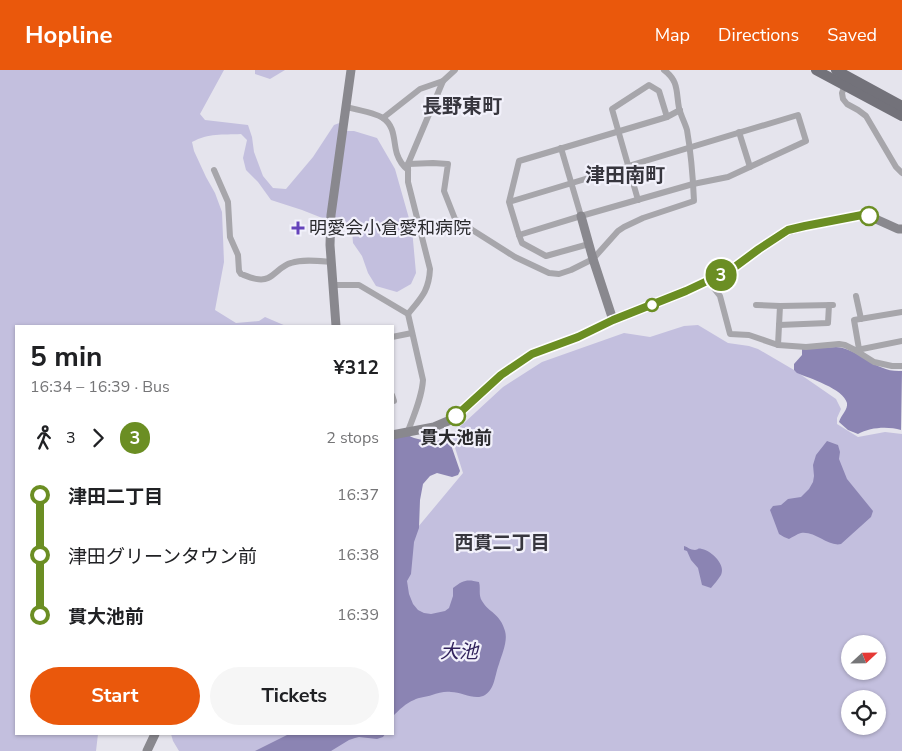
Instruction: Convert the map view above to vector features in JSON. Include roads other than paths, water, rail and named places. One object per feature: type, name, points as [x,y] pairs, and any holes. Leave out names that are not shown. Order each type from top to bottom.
[{"type":"main road","points":[[816,70],[902,106]]},
{"type":"main road","points":[[836,70],[846,81],[902,116]]},
{"type":"street","points":[[336,325],[332,286],[331,215],[351,70]]},
{"type":"street","points":[[383,118],[420,89],[443,81],[455,70]]},
{"type":"street","points":[[346,107],[362,110],[383,118],[392,129],[397,154],[403,165],[408,167],[433,163],[448,164],[444,191],[455,218],[515,257],[549,273],[559,274],[593,259],[618,231],[624,227],[642,218],[694,201],[687,129],[680,110],[677,87],[673,79],[664,70]]},
{"type":"street","points":[[408,314],[423,297],[430,281],[430,269],[408,182],[408,167],[443,81]]},
{"type":"street","points":[[846,81],[842,93],[843,99],[847,104],[866,116],[896,167],[902,173]]},
{"type":"street","points":[[638,200],[612,109],[649,85],[659,91],[667,117]]},
{"type":"street","points":[[589,244],[546,256],[522,243],[509,202],[519,161],[667,117],[680,110]]},
{"type":"street","points":[[509,202],[798,115],[806,141],[728,177],[693,184],[519,235]]},
{"type":"street","points":[[739,132],[750,167]]},
{"type":"street","points":[[561,148],[613,320]]},
{"type":"street","points":[[214,170],[228,202],[230,237],[238,255],[239,271],[241,274],[256,279],[267,279],[290,263],[307,261],[331,262]]},
{"type":"street","points":[[394,434],[434,427],[455,418],[501,375],[532,354],[578,337],[613,320],[708,281],[732,269],[788,230],[862,215],[902,229]]},
{"type":"street","points":[[708,281],[720,296],[730,334],[749,335],[778,345],[806,348],[845,345],[857,350],[874,362],[902,366]]},
{"type":"street","points":[[332,286],[359,285],[408,314],[422,374],[423,387],[408,431]]},
{"type":"street","points":[[856,296],[862,319]]},
{"type":"street","points":[[756,305],[831,305],[828,324],[779,324]]},
{"type":"street","points":[[778,345],[780,306]]},
{"type":"street","points":[[857,350],[854,320],[902,312]]},
{"type":"street","points":[[394,337],[412,333]]},
{"type":"street","points":[[857,350],[902,341]]},
{"type":"street","points":[[147,751],[155,735]]},
{"type":"water","points":[[836,347],[853,352],[876,365],[892,371],[902,371],[901,430],[879,428],[858,434],[848,430],[839,422],[847,406],[840,393],[794,370],[794,364],[802,355],[802,349]]},
{"type":"water","name":"大池","points":[[408,435],[420,440],[447,442],[451,445],[460,471],[458,475],[452,477],[437,473],[430,476],[423,484],[420,500],[419,528],[414,542],[411,574],[407,581],[413,604],[424,613],[431,614],[445,611],[449,608],[453,596],[453,588],[465,581],[479,582],[481,599],[500,620],[506,639],[493,685],[485,695],[477,697],[455,692],[439,693],[411,701],[394,715],[394,438]]},
{"type":"water","points":[[827,441],[838,445],[839,459],[847,479],[873,511],[871,517],[841,544],[831,543],[806,533],[800,533],[789,539],[784,537],[779,534],[770,510],[773,506],[781,505],[788,499],[801,497],[809,489],[813,482],[813,465],[816,455]]},
{"type":"water","points":[[684,546],[693,550],[706,550],[714,555],[720,563],[722,567],[721,575],[711,588],[702,585],[698,568],[691,560],[687,551],[684,550]]},
{"type":"water","points":[[287,735],[384,735],[377,739],[355,738],[331,751],[255,751]]},
{"type":"place","name":"明愛会小倉愛和病院","points":[[298,228]]},
{"type":"place","name":"貫大池前","points":[[456,416]]},
{"type":"district","name":"長野東町","points":[[462,106]]},
{"type":"district","name":"津田南町","points":[[625,175]]},
{"type":"district","name":"西貫二丁目","points":[[502,542]]}]
